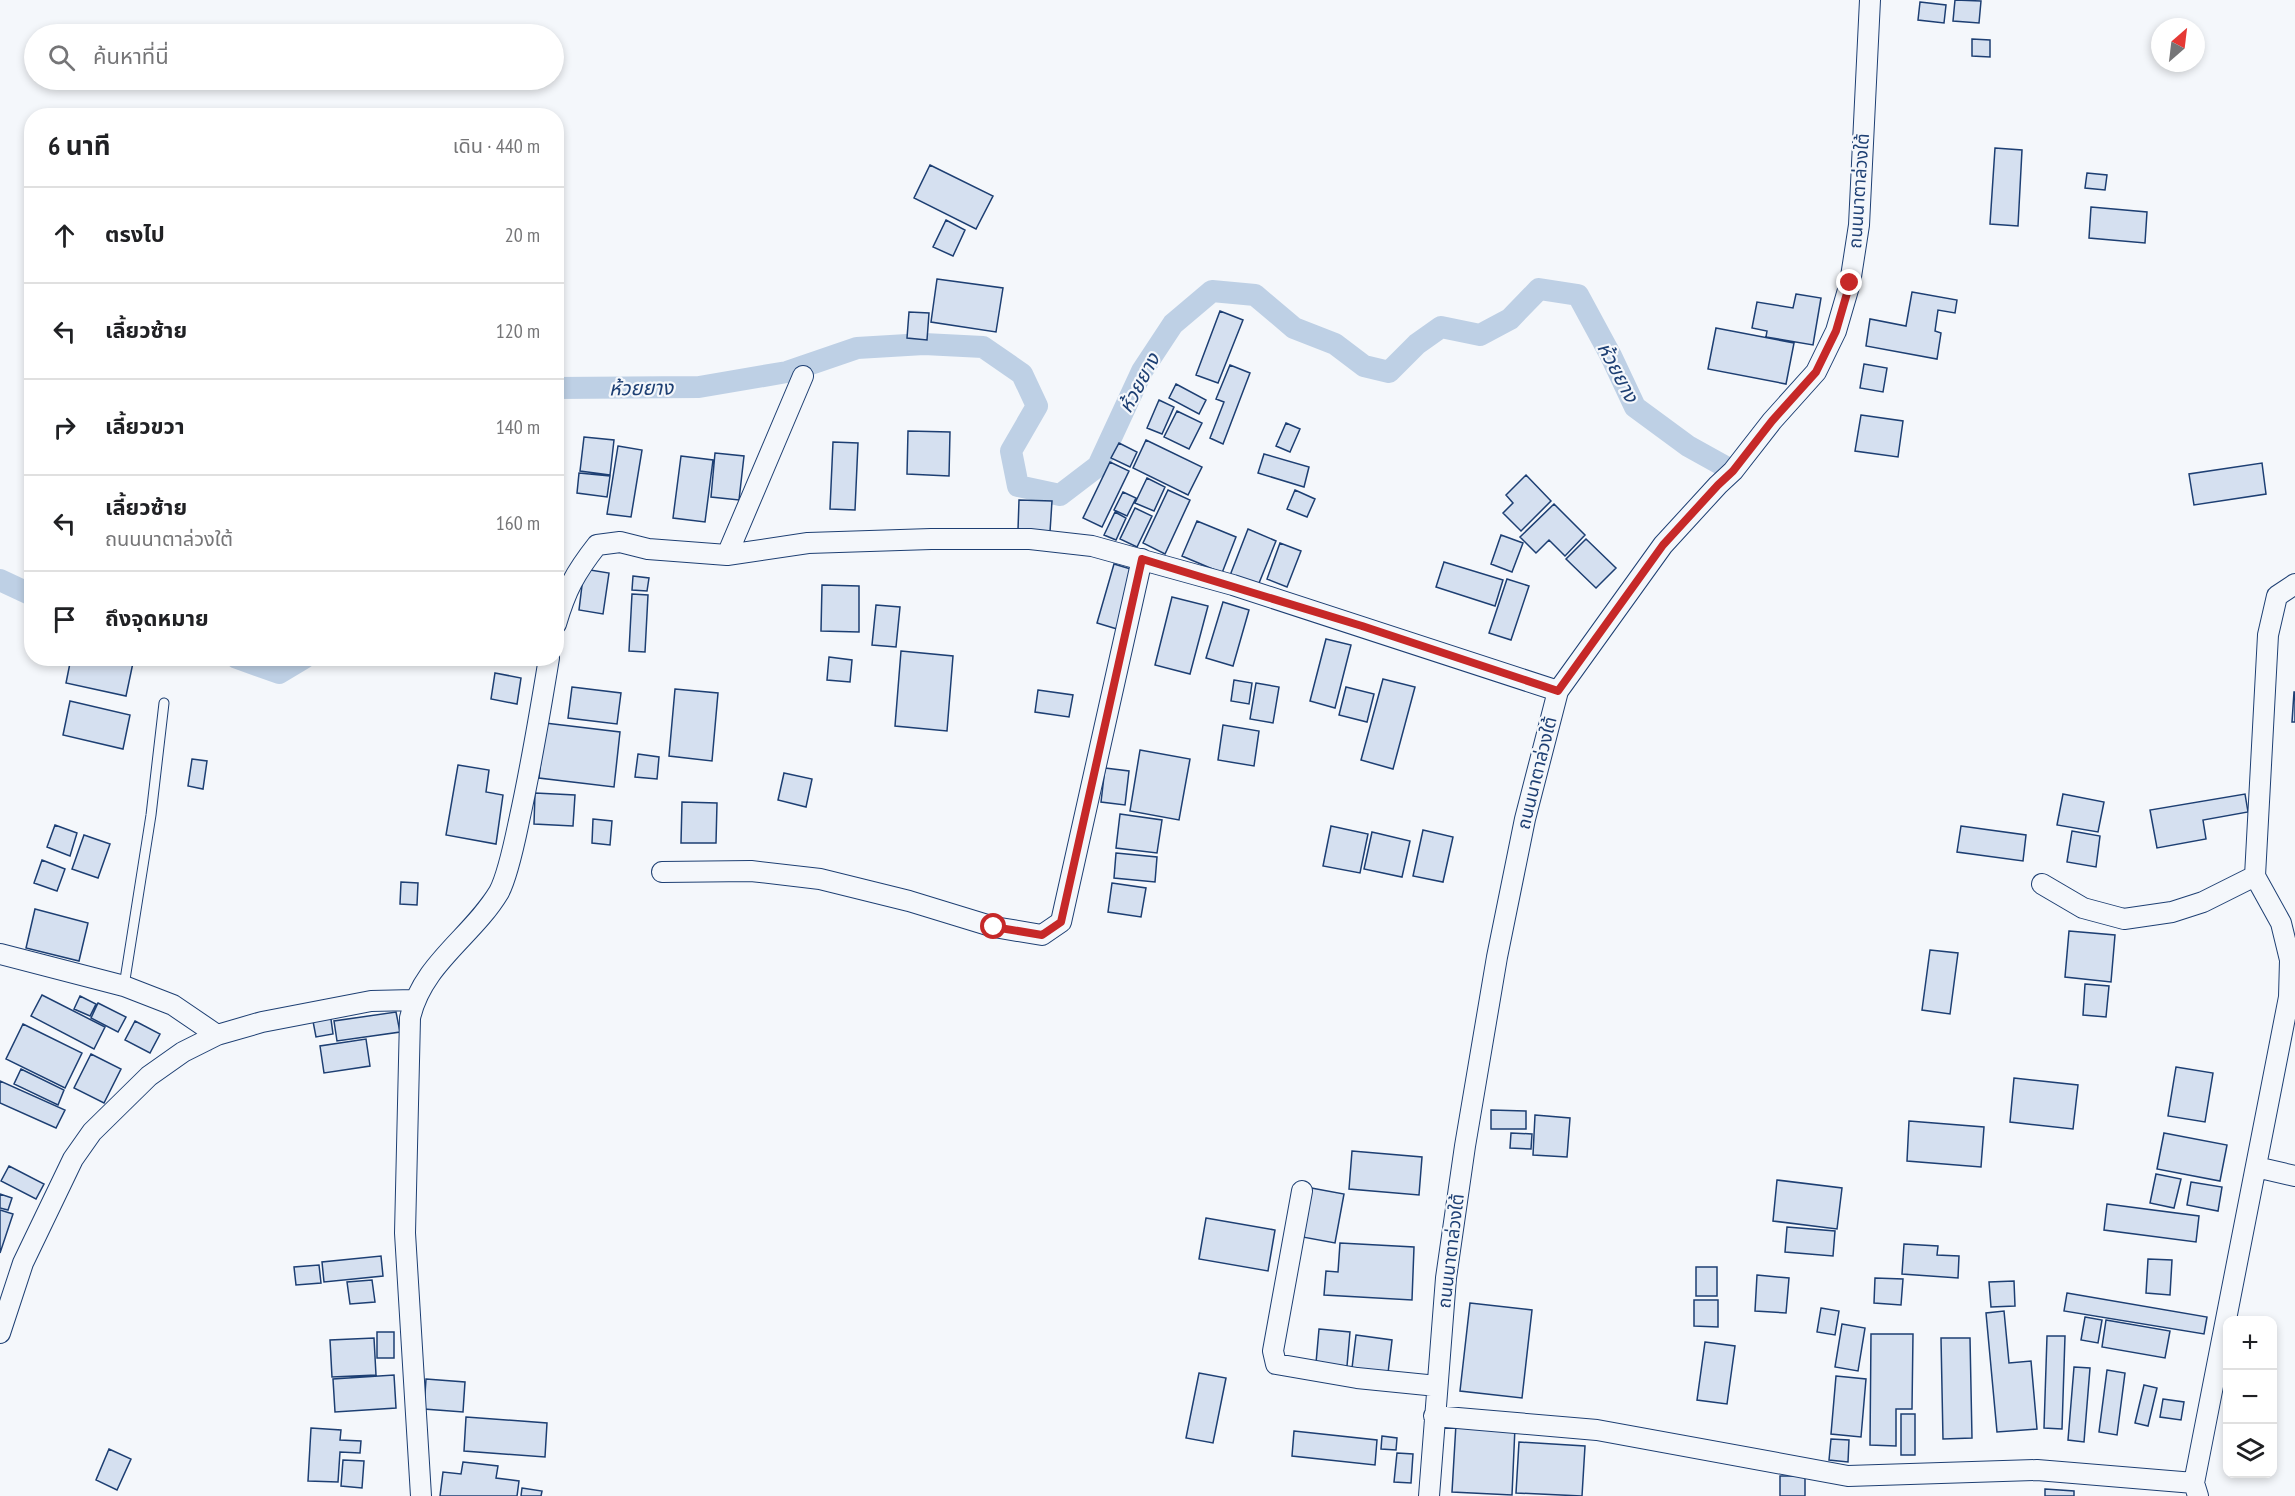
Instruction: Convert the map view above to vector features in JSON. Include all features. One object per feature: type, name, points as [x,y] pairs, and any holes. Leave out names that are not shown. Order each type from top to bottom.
[{"type":"street","name":"ถนนนาตาล่วงใต้","points":[[1429,1496],[1446,1278],[1465,1146],[1497,957],[1525,819],[1558,691],[1663,545],[1733,471],[1772,421],[1816,372],[1836,331],[1850,283],[1859,225],[1870,0]]},
{"type":"street","points":[[726,555],[803,376]]},
{"type":"street","points":[[564,596],[581,566],[597,545],[620,542],[648,549],[726,555],[808,543],[931,538],[1030,538],[1092,546],[1142,559],[1362,626],[1558,691]]},
{"type":"street","points":[[662,872],[751,871],[820,879],[909,901],[994,927],[1042,935],[1061,922],[1142,559]]},
{"type":"street","points":[[1434,1416],[1597,1430],[1848,1476],[2037,1470],[2196,1490],[2256,1167],[2291,1009],[2290,960],[2281,923],[2255,876],[2268,635],[2277,596],[2295,584]]},
{"type":"street","points":[[421,1496],[405,1233],[410,1018],[414,999],[422,984],[481,916],[500,890],[515,842],[548,666]]},
{"type":"street","points":[[2042,884],[2083,908],[2124,919],[2172,912],[2203,902],[2255,876]]},
{"type":"street","points":[[0,954],[124,986],[173,1005],[217,1035]]},
{"type":"street","points":[[0,1333],[23,1263],[36,1232],[73,1159],[92,1132],[149,1076],[183,1052],[217,1035],[262,1022],[371,1001],[414,999]]},
{"type":"street","points":[[2256,1167],[2295,1176]]},
{"type":"street","points":[[1302,1191],[1273,1351],[1276,1364],[1357,1378],[1437,1386]]},
{"type":"lane","points":[[124,986],[151,815],[164,703]]},
{"type":"building","points":[[1955,0],[1981,1],[1979,23],[1953,21]]},
{"type":"building","points":[[1920,2],[1946,5],[1944,23],[1918,20]]},
{"type":"building","points":[[1972,39],[1990,40],[1990,57],[1972,56]]},
{"type":"building","points":[[1995,148],[2022,150],[2018,226],[1990,224]]},
{"type":"building","points":[[930,165],[993,196],[976,229],[914,198]]},
{"type":"building","points":[[2087,173],[2107,175],[2105,190],[2085,188]]},
{"type":"building","points":[[2091,207],[2147,212],[2145,243],[2089,238]]},
{"type":"building","points":[[946,220],[965,230],[953,256],[933,247]]},
{"type":"building","points":[[937,279],[1003,288],[996,332],[931,322]]},
{"type":"building","points":[[1912,292],[1957,300],[1955,313],[1938,310],[1935,331],[1941,333],[1937,359],[1866,346],[1870,319],[1906,326]]},
{"type":"building","points":[[1796,294],[1821,298],[1813,345],[1766,337],[1767,331],[1752,328],[1757,302],[1793,308]]},
{"type":"building","points":[[1220,311],[1243,320],[1218,383],[1196,375]]},
{"type":"building","points":[[909,312],[929,313],[927,340],[907,338]]},
{"type":"building","points":[[1716,328],[1794,343],[1786,384],[1708,369]]},
{"type":"building","points":[[1864,364],[1887,368],[1883,392],[1860,388]]},
{"type":"building","points":[[1230,365],[1250,373],[1223,444],[1210,438],[1224,402],[1216,399]]},
{"type":"building","points":[[1176,384],[1206,400],[1199,414],[1169,398]]},
{"type":"building","points":[[1159,400],[1174,407],[1162,434],[1147,428]]},
{"type":"building","points":[[1177,411],[1202,423],[1189,449],[1164,437]]},
{"type":"building","points":[[1861,415],[1903,421],[1898,457],[1855,451]]},
{"type":"building","points":[[1286,423],[1300,429],[1290,452],[1276,446]]},
{"type":"building","points":[[908,431],[950,432],[949,476],[907,474]]},
{"type":"building","points":[[584,437],[614,440],[610,475],[580,471]]},
{"type":"building","points":[[1146,440],[1202,467],[1188,495],[1133,468]]},
{"type":"building","points":[[833,442],[858,443],[855,510],[830,509]]},
{"type":"building","points":[[1119,443],[1137,452],[1130,467],[1111,458]]},
{"type":"building","points":[[618,446],[642,450],[631,517],[607,514]]},
{"type":"building","points":[[715,453],[744,456],[739,500],[711,497]]},
{"type":"building","points":[[1264,454],[1309,467],[1304,487],[1258,473]]},
{"type":"building","points":[[681,456],[713,460],[705,522],[673,518]]},
{"type":"building","points":[[1110,462],[1129,471],[1102,527],[1083,518]]},
{"type":"building","points":[[2262,463],[2266,494],[2194,505],[2189,474]]},
{"type":"building","points":[[579,473],[610,476],[607,497],[577,493]]},
{"type":"building","points":[[1526,475],[1551,501],[1521,531],[1503,513],[1513,503],[1506,495]]},
{"type":"building","points":[[1147,478],[1165,487],[1154,511],[1135,503]]},
{"type":"building","points":[[1168,490],[1190,500],[1165,554],[1143,543]]},
{"type":"building","points":[[1295,490],[1315,499],[1307,517],[1287,509]]},
{"type":"building","points":[[1123,492],[1136,498],[1127,516],[1114,510]]},
{"type":"building","points":[[1019,500],[1052,501],[1050,532],[1018,530]]},
{"type":"building","points":[[1554,504],[1585,535],[1565,556],[1549,540],[1536,553],[1520,537]]},
{"type":"building","points":[[1135,508],[1152,516],[1137,547],[1120,539]]},
{"type":"building","points":[[1115,512],[1126,518],[1116,540],[1104,535]]},
{"type":"building","points":[[1197,521],[1236,537],[1222,573],[1182,556]]},
{"type":"building","points":[[1248,529],[1276,541],[1257,588],[1229,578]]},
{"type":"building","points":[[1501,535],[1523,543],[1512,572],[1491,564]]},
{"type":"building","points":[[1586,539],[1616,568],[1596,588],[1566,559]]},
{"type":"building","points":[[1280,543],[1301,551],[1287,587],[1267,579]]},
{"type":"building","points":[[1444,562],[1503,580],[1495,606],[1436,587]]},
{"type":"building","points":[[1114,564],[1134,570],[1117,629],[1097,623]]},
{"type":"building","points":[[584,569],[609,573],[603,614],[579,610]]},
{"type":"building","points":[[633,576],[649,578],[647,591],[632,590]]},
{"type":"building","points":[[1507,579],[1529,586],[1511,640],[1489,633]]},
{"type":"building","points":[[822,585],[859,586],[859,632],[821,631]]},
{"type":"building","points":[[632,594],[648,595],[645,652],[629,651]]},
{"type":"building","points":[[1172,597],[1208,606],[1190,674],[1155,665]]},
{"type":"building","points":[[1223,602],[1249,610],[1233,666],[1206,658]]},
{"type":"building","points":[[876,605],[900,607],[896,647],[872,645]]},
{"type":"building","points":[[1326,639],[1351,645],[1335,708],[1310,701]]},
{"type":"building","points":[[901,651],[953,656],[947,731],[895,726]]},
{"type":"building","points":[[829,657],[852,660],[850,682],[827,680]]},
{"type":"building","points":[[69,666],[132,666],[126,696],[66,683]]},
{"type":"building","points":[[495,673],[521,678],[517,704],[491,699]]},
{"type":"building","points":[[1383,679],[1415,687],[1393,769],[1361,760]]},
{"type":"building","points":[[1234,680],[1252,683],[1249,704],[1231,701]]},
{"type":"building","points":[[1256,683],[1279,687],[1273,723],[1250,719]]},
{"type":"building","points":[[572,687],[621,693],[617,724],[568,718]]},
{"type":"building","points":[[1346,687],[1374,694],[1367,722],[1339,715]]},
{"type":"building","points":[[675,689],[718,693],[712,761],[669,756]]},
{"type":"building","points":[[1038,690],[1073,695],[1069,717],[1035,712]]},
{"type":"building","points":[[2294,692],[2295,722],[2292,722]]},
{"type":"building","points":[[70,701],[130,715],[123,749],[63,735]]},
{"type":"building","points":[[545,723],[620,732],[614,787],[539,778]]},
{"type":"building","points":[[1223,725],[1259,731],[1254,766],[1218,760]]},
{"type":"building","points":[[1140,750],[1190,759],[1179,820],[1130,811]]},
{"type":"building","points":[[638,754],[659,757],[657,779],[635,777]]},
{"type":"building","points":[[192,759],[207,761],[203,789],[188,786]]},
{"type":"building","points":[[458,765],[489,770],[486,792],[503,795],[496,844],[446,835]]},
{"type":"building","points":[[1105,768],[1129,771],[1125,805],[1101,802]]},
{"type":"building","points":[[784,773],[812,779],[806,807],[778,800]]},
{"type":"building","points":[[535,793],[575,795],[573,826],[534,824]]},
{"type":"building","points":[[2063,794],[2104,802],[2098,832],[2057,825]]},
{"type":"building","points":[[2245,794],[2248,812],[2203,820],[2206,839],[2157,848],[2150,810]]},
{"type":"building","points":[[682,802],[717,803],[716,843],[681,843]]},
{"type":"building","points":[[1120,814],[1162,820],[1157,853],[1116,848]]},
{"type":"building","points":[[593,819],[612,821],[610,845],[592,843]]},
{"type":"building","points":[[55,825],[77,833],[70,856],[47,847]]},
{"type":"building","points":[[1331,826],[1368,834],[1360,873],[1323,866]]},
{"type":"building","points":[[1961,826],[2026,835],[2023,861],[1957,852]]},
{"type":"building","points":[[1423,830],[1453,837],[1443,882],[1413,876]]},
{"type":"building","points":[[2072,831],[2100,836],[2096,867],[2067,862]]},
{"type":"building","points":[[1372,832],[1410,841],[1402,877],[1364,869]]},
{"type":"building","points":[[84,835],[110,844],[98,878],[72,869]]},
{"type":"building","points":[[1116,853],[1157,857],[1155,882],[1114,878]]},
{"type":"building","points":[[42,860],[65,869],[57,891],[34,883]]},
{"type":"building","points":[[401,882],[418,883],[417,905],[400,904]]},
{"type":"building","points":[[1112,883],[1146,888],[1141,917],[1108,912]]},
{"type":"building","points":[[35,909],[88,923],[79,961],[26,948]]},
{"type":"building","points":[[2069,931],[2115,935],[2111,982],[2065,977]]},
{"type":"building","points":[[1930,950],[1958,953],[1950,1014],[1922,1010]]},
{"type":"building","points":[[2085,984],[2109,986],[2106,1017],[2083,1015]]},
{"type":"building","points":[[42,995],[105,1027],[94,1049],[31,1016]]},
{"type":"building","points":[[80,996],[96,1004],[90,1016],[74,1009]]},
{"type":"building","points":[[98,1003],[126,1017],[118,1032],[91,1018]]},
{"type":"building","points":[[330,1012],[333,1034],[316,1037],[312,1016]]},
{"type":"building","points":[[396,1012],[400,1032],[337,1041],[334,1021]]},
{"type":"building","points":[[135,1021],[160,1034],[150,1053],[125,1040]]},
{"type":"building","points":[[23,1024],[82,1053],[65,1088],[6,1059]]},
{"type":"building","points":[[366,1039],[370,1066],[324,1073],[320,1046]]},
{"type":"building","points":[[91,1054],[121,1069],[104,1103],[74,1088]]},
{"type":"building","points":[[2176,1067],[2213,1073],[2205,1122],[2168,1116]]},
{"type":"building","points":[[21,1069],[64,1090],[58,1105],[14,1084]]},
{"type":"building","points":[[2014,1078],[2078,1085],[2073,1129],[2010,1122]]},
{"type":"building","points":[[0,1081],[65,1110],[56,1128],[0,1103]]},
{"type":"building","points":[[1491,1110],[1526,1111],[1526,1129],[1491,1129]]},
{"type":"building","points":[[1535,1115],[1570,1118],[1567,1157],[1533,1155]]},
{"type":"building","points":[[1909,1121],[1984,1127],[1981,1167],[1907,1161]]},
{"type":"building","points":[[1511,1133],[1532,1134],[1531,1149],[1510,1148]]},
{"type":"building","points":[[2164,1133],[2227,1145],[2220,1181],[2157,1169]]},
{"type":"building","points":[[1352,1151],[1422,1157],[1419,1195],[1349,1189]]},
{"type":"building","points":[[9,1166],[44,1184],[36,1199],[1,1181]]},
{"type":"building","points":[[2156,1174],[2181,1179],[2174,1208],[2150,1203]]},
{"type":"building","points":[[1777,1180],[1842,1188],[1837,1229],[1773,1221]]},
{"type":"building","points":[[2191,1182],[2222,1187],[2218,1211],[2187,1205]]},
{"type":"building","points":[[1306,1187],[1344,1194],[1335,1243],[1297,1236]]},
{"type":"building","points":[[0,1194],[12,1198],[8,1210],[0,1208]]},
{"type":"building","points":[[2107,1204],[2199,1216],[2196,1242],[2104,1230]]},
{"type":"building","points":[[0,1210],[13,1214],[0,1253]]},
{"type":"building","points":[[1206,1218],[1275,1230],[1268,1271],[1199,1259]]},
{"type":"building","points":[[1787,1227],[1835,1231],[1833,1256],[1785,1252]]},
{"type":"building","points":[[1340,1243],[1414,1247],[1412,1300],[1324,1295],[1326,1271],[1338,1272]]},
{"type":"building","points":[[1904,1244],[1938,1246],[1937,1255],[1959,1256],[1958,1278],[1902,1274]]},
{"type":"building","points":[[381,1256],[383,1276],[324,1282],[322,1262]]},
{"type":"building","points":[[2148,1259],[2172,1260],[2170,1295],[2146,1293]]},
{"type":"building","points":[[319,1265],[321,1283],[296,1285],[294,1267]]},
{"type":"building","points":[[1696,1267],[1717,1267],[1717,1296],[1696,1296]]},
{"type":"building","points":[[1757,1275],[1789,1278],[1786,1313],[1755,1311]]},
{"type":"building","points":[[1875,1278],[1903,1279],[1901,1305],[1874,1303]]},
{"type":"building","points":[[372,1280],[375,1302],[350,1304],[347,1282]]},
{"type":"building","points":[[2014,1281],[2015,1306],[1991,1307],[1989,1282]]},
{"type":"building","points":[[2067,1293],[2207,1317],[2204,1334],[2064,1311]]},
{"type":"building","points":[[1694,1300],[1718,1300],[1718,1327],[1694,1326]]},
{"type":"building","points":[[1470,1303],[1532,1310],[1522,1398],[1460,1391]]},
{"type":"building","points":[[1821,1308],[1839,1311],[1835,1335],[1817,1332]]},
{"type":"building","points":[[2004,1311],[2009,1363],[2031,1361],[2037,1429],[1997,1432],[1986,1313]]},
{"type":"building","points":[[2085,1317],[2102,1320],[2098,1343],[2081,1340]]},
{"type":"building","points":[[2106,1320],[2170,1331],[2165,1358],[2102,1347]]},
{"type":"building","points":[[1842,1324],[1865,1328],[1858,1371],[1835,1367]]},
{"type":"building","points":[[1319,1329],[1350,1332],[1347,1366],[1316,1363]]},
{"type":"building","points":[[377,1332],[394,1332],[394,1358],[377,1358]]},
{"type":"building","points":[[1871,1334],[1913,1334],[1912,1409],[1896,1409],[1896,1446],[1870,1445]]},
{"type":"building","points":[[1356,1335],[1392,1340],[1388,1373],[1352,1368]]},
{"type":"building","points":[[2047,1336],[2065,1336],[2062,1429],[2044,1428]]},
{"type":"building","points":[[374,1338],[376,1375],[332,1377],[330,1340]]},
{"type":"building","points":[[1941,1338],[1970,1338],[1972,1438],[1943,1439]]},
{"type":"building","points":[[1705,1342],[1735,1346],[1727,1404],[1697,1400]]},
{"type":"building","points":[[2074,1367],[2090,1368],[2084,1442],[2068,1440]]},
{"type":"building","points":[[2107,1370],[2125,1373],[2117,1435],[2099,1432]]},
{"type":"building","points":[[1199,1373],[1226,1378],[1213,1443],[1186,1438]]},
{"type":"building","points":[[394,1375],[396,1408],[335,1412],[333,1379]]},
{"type":"building","points":[[1836,1376],[1866,1379],[1861,1437],[1831,1434]]},
{"type":"building","points":[[426,1379],[465,1382],[463,1412],[424,1409]]},
{"type":"building","points":[[2144,1385],[2157,1388],[2148,1426],[2135,1423]]},
{"type":"building","points":[[2163,1399],[2184,1402],[2181,1420],[2160,1417]]},
{"type":"building","points":[[1901,1414],[1915,1414],[1915,1455],[1901,1455]]},
{"type":"building","points":[[466,1417],[547,1423],[545,1457],[464,1451]]},
{"type":"building","points":[[1456,1424],[1515,1427],[1512,1495],[1452,1492]]},
{"type":"building","points":[[311,1428],[341,1430],[340,1440],[361,1441],[360,1453],[340,1452],[338,1482],[308,1481]]},
{"type":"building","points":[[1294,1431],[1377,1440],[1375,1465],[1292,1456]]},
{"type":"building","points":[[1382,1436],[1397,1438],[1396,1450],[1381,1449]]},
{"type":"building","points":[[1831,1439],[1849,1440],[1848,1462],[1829,1460]]},
{"type":"building","points":[[1519,1442],[1585,1446],[1582,1496],[1516,1493]]},
{"type":"building","points":[[109,1449],[131,1459],[117,1490],[96,1480]]},
{"type":"building","points":[[1397,1453],[1413,1454],[1411,1483],[1394,1482]]},
{"type":"building","points":[[343,1460],[364,1461],[362,1488],[341,1486]]},
{"type":"building","points":[[463,1462],[498,1466],[496,1478],[519,1481],[517,1496],[440,1496],[443,1472],[461,1474]]},
{"type":"building","points":[[1780,1476],[1805,1476],[1805,1496],[1780,1496]]},
{"type":"building","points":[[522,1488],[542,1491],[541,1496],[521,1496]]},
{"type":"building","points":[[2045,1489],[2074,1491],[2074,1496],[2045,1496]]},
{"type":"waterway","name":"ห้วยยาง","points":[[564,388],[699,387],[787,372],[857,348],[924,344],[983,347],[1022,374],[1037,406],[1011,451],[1018,486],[1060,495],[1098,466],[1142,371],[1173,324],[1212,291],[1255,295],[1294,328],[1335,344],[1364,366],[1389,372],[1417,344],[1441,327],[1480,335],[1510,319],[1539,289],[1578,295],[1635,407],[1688,446],[1733,471]]},
{"type":"waterway","name":"ห้วยยาง","points":[[0,580],[24,591]]},
{"type":"waterway","name":"ห้วยยาง","points":[[259,666],[279,673],[291,666]]},
{"type":"route","points":[[994,927],[1042,935],[1061,922],[1142,559],[1233,585],[1558,691],[1663,545],[1733,471],[1772,421],[1816,372],[1836,331],[1850,283]]}]
